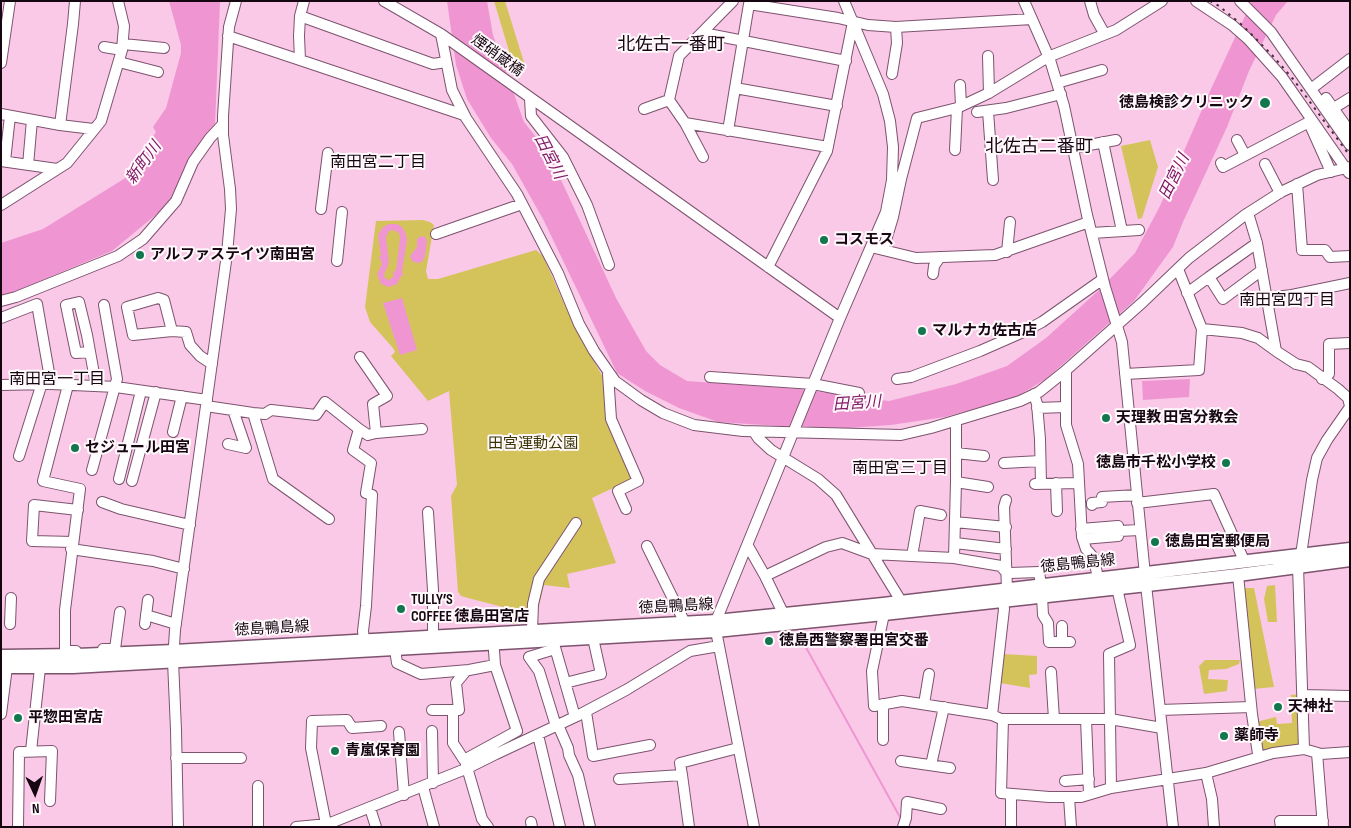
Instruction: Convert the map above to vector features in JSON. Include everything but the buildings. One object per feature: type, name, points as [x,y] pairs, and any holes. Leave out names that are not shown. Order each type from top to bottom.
[{"type":"main road","name":"徳島鴨島線","points":[[5,661],[40,668],[364,640],[433,636],[493,638],[554,645],[593,638],[883,609],[1041,590],[1098,579],[1238,575],[1350,549]]},
{"type":"main road","name":"徳島鴨島線","points":[[1041,590],[1117,588],[1145,579],[1243,562],[1350,560]]},
{"type":"main road","name":"徳島鴨島線","points":[[5,661],[77,655],[173,656],[396,649],[493,638],[532,631],[685,623],[716,626],[788,614],[883,609],[902,601],[1005,594]]},
{"type":"street","points":[[1,63],[2,45],[10,1]]},
{"type":"street","points":[[60,125],[75,1]]},
{"type":"street","points":[[1,205],[67,163],[101,121],[122,47],[124,26],[118,1]]},
{"type":"street","points":[[178,827],[173,656],[227,254],[231,209],[223,124],[228,36],[236,1]]},
{"type":"street","points":[[300,60],[300,16],[304,1]]},
{"type":"street","name":"煙硝蔵橋","points":[[384,1],[445,37],[528,98],[840,318]]},
{"type":"street","points":[[703,157],[686,124],[669,100],[679,56],[733,1]]},
{"type":"street","points":[[738,1],[868,25],[896,27],[1032,19]]},
{"type":"street","points":[[844,1],[883,94],[890,121],[897,177]]},
{"type":"street","points":[[1024,1],[1048,56],[1061,94],[1103,279],[1122,342],[1145,579],[1173,827]]},
{"type":"street","points":[[1090,1],[1094,15],[1104,34]]},
{"type":"street","points":[[883,250],[886,212],[917,118],[959,107],[989,93],[1048,56],[1116,30],[1162,1]]},
{"type":"street","points":[[445,37],[446,62],[452,90],[464,115],[522,204],[558,272],[579,324],[608,373],[615,381],[641,400],[694,425],[754,432],[795,431],[901,435],[1013,404],[1034,394],[1066,371],[1116,323],[1178,269],[1215,237],[1248,213],[1280,193],[1317,175],[1348,170],[1282,77],[1248,39],[1232,25],[1196,1]]},
{"type":"street","points":[[728,130],[749,4]]},
{"type":"street","points":[[1243,4],[1271,32],[1350,132]]},
{"type":"street","points":[[300,16],[433,64],[446,62]]},
{"type":"street","points":[[768,267],[828,147],[853,21]]},
{"type":"street","points":[[892,74],[897,43],[896,27]]},
{"type":"street","points":[[703,33],[846,61]]},
{"type":"street","points":[[228,36],[464,115]]},
{"type":"street","points":[[104,47],[164,48]]},
{"type":"street","points":[[988,56],[989,93]]},
{"type":"street","points":[[1314,87],[1350,60]]},
{"type":"street","points":[[119,62],[158,72]]},
{"type":"street","points":[[1057,83],[1102,70]]},
{"type":"street","points":[[955,150],[960,85]]},
{"type":"street","points":[[735,88],[836,106]]},
{"type":"street","points":[[977,112],[1037,101],[1061,94]]},
{"type":"street","points":[[528,98],[531,116],[563,158],[587,205],[609,265]]},
{"type":"street","points":[[1331,110],[1350,98]]},
{"type":"street","points":[[644,108],[669,100]]},
{"type":"street","points":[[988,110],[992,180]]},
{"type":"street","points":[[1331,110],[1350,145]]},
{"type":"street","points":[[1306,111],[1331,172]]},
{"type":"street","points":[[57,168],[3,161],[6,115],[93,129]]},
{"type":"street","points":[[28,165],[32,120]]},
{"type":"street","points":[[1221,163],[1223,167],[1309,122]]},
{"type":"street","points":[[1,301],[16,297],[118,256],[143,239],[176,201],[193,162],[210,138],[223,124]]},
{"type":"street","points":[[686,124],[828,147]]},
{"type":"street","points":[[1073,148],[1116,140]]},
{"type":"street","points":[[1238,140],[1245,156]]},
{"type":"street","points":[[1103,142],[1122,231]]},
{"type":"street","points":[[321,209],[328,153]]},
{"type":"street","points":[[1265,164],[1280,193]]},
{"type":"street","points":[[1297,184],[1302,250],[1325,250],[1330,258],[1350,256]]},
{"type":"street","points":[[436,234],[522,204]]},
{"type":"street","points":[[337,262],[342,212]]},
{"type":"street","points":[[1248,213],[1257,243],[1276,351]]},
{"type":"street","points":[[1007,252],[1010,222]]},
{"type":"street","points":[[870,247],[916,258],[995,255],[1089,222]]},
{"type":"street","points":[[754,827],[716,626],[870,247],[885,227]]},
{"type":"street","points":[[1092,233],[1139,230]]},
{"type":"street","points":[[1187,293],[1257,243]]},
{"type":"street","points":[[933,274],[934,266],[940,257]]},
{"type":"street","points":[[1125,374],[1199,370],[1202,330],[1178,269]]},
{"type":"street","points":[[1209,277],[1224,299],[1262,270]]},
{"type":"street","points":[[897,379],[920,374],[1021,333],[1042,322],[1103,279]]},
{"type":"street","points":[[1266,298],[1292,296],[1350,283]]},
{"type":"street","points":[[172,331],[164,300],[158,298],[127,307],[133,335],[172,331],[186,332],[190,344],[200,356],[212,364]]},
{"type":"street","points":[[90,352],[76,353],[66,305],[79,302],[90,352],[96,385]]},
{"type":"street","points":[[1,318],[37,304],[46,384],[19,456]]},
{"type":"street","points":[[92,470],[117,379],[104,305]]},
{"type":"street","points":[[1202,330],[1242,333],[1258,338],[1296,364],[1308,368],[1348,398],[1350,407],[1326,440],[1317,458],[1300,560],[1304,749]]},
{"type":"street","points":[[1322,379],[1329,374],[1329,344],[1350,343]]},
{"type":"street","points":[[360,357],[388,396],[373,404],[376,433]]},
{"type":"street","points":[[1066,371],[1066,425],[1078,464],[1082,534],[1086,549],[1094,558],[1098,579]]},
{"type":"street","points":[[608,373],[611,419],[638,481],[618,491],[626,509]]},
{"type":"street","points":[[710,377],[813,384],[859,393]]},
{"type":"street","points":[[1,385],[116,386],[182,396],[233,410],[265,414],[271,410],[316,415],[325,402],[368,435],[422,430]]},
{"type":"street","points":[[68,385],[43,481],[80,490],[65,610],[66,651],[115,649],[120,612]]},
{"type":"street","points":[[119,479],[141,391]]},
{"type":"street","points":[[132,481],[156,392]]},
{"type":"street","points":[[1034,394],[1037,408],[1040,461],[1038,484],[1078,483]]},
{"type":"street","points":[[173,432],[182,396]]},
{"type":"street","points":[[1037,408],[1066,407]]},
{"type":"street","points":[[228,444],[246,448],[233,410]]},
{"type":"street","points":[[252,413],[273,479],[329,519]]},
{"type":"street","points":[[954,558],[956,421]]},
{"type":"street","points":[[359,429],[353,450],[371,463],[366,493],[372,495],[364,640]]},
{"type":"street","points":[[754,432],[771,450],[818,479],[836,495],[902,601]]},
{"type":"street","points":[[956,453],[984,456]]},
{"type":"street","points":[[1004,463],[1040,461]]},
{"type":"street","points":[[956,482],[988,487]]},
{"type":"street","points":[[1056,483],[1057,511]]},
{"type":"street","points":[[1092,505],[1092,502],[1102,502],[1102,497],[1137,499],[1214,494],[1243,562]]},
{"type":"street","points":[[912,556],[920,511],[920,499]]},
{"type":"street","points":[[992,715],[1005,594],[1006,527],[1004,507],[1006,500]]},
{"type":"street","points":[[102,502],[122,510],[190,525]]},
{"type":"street","points":[[78,510],[34,504],[32,541],[72,546],[184,568]]},
{"type":"street","points":[[920,511],[940,515]]},
{"type":"street","points":[[428,512],[434,590],[433,636]]},
{"type":"street","points":[[955,522],[1006,527]]},
{"type":"street","points":[[532,631],[533,604],[540,578],[576,523]]},
{"type":"street","points":[[1082,534],[1118,536],[1119,531],[1140,530]]},
{"type":"street","points":[[767,575],[826,547],[842,543],[872,554],[954,558],[1001,566],[1010,573],[1039,572],[1043,615],[1048,623],[1049,642],[1066,642],[1062,626]]},
{"type":"street","points":[[954,543],[1006,549]]},
{"type":"street","points":[[647,546],[685,623]]},
{"type":"street","points":[[748,546],[767,575],[788,614]]},
{"type":"street","points":[[1238,575],[1251,707],[1258,754],[1262,756]]},
{"type":"street","points":[[1111,788],[1109,654],[1130,645],[1117,588]]},
{"type":"street","points":[[10,624],[6,613],[11,598]]},
{"type":"street","points":[[148,600],[145,620],[176,624]]},
{"type":"street","points":[[883,609],[872,671],[874,706],[902,701],[992,715],[1003,719],[1110,719],[1162,728]]},
{"type":"street","points":[[493,638],[495,665],[517,731],[493,750]]},
{"type":"street","points":[[565,683],[601,674],[593,638]]},
{"type":"street","points":[[574,717],[554,645],[529,657],[539,671],[557,726],[578,775],[590,827]]},
{"type":"street","points":[[296,827],[328,826],[428,785],[493,750],[538,735],[586,712],[690,652],[719,646]]},
{"type":"street","points":[[396,649],[397,663],[421,674],[466,671],[495,665]]},
{"type":"street","points":[[1,714],[5,661]]},
{"type":"street","points":[[31,751],[40,668]]},
{"type":"street","points":[[432,710],[459,710],[456,683],[466,671]]},
{"type":"street","points":[[1051,672],[1054,719]]},
{"type":"street","points":[[924,704],[929,674]]},
{"type":"street","points":[[1303,696],[1350,696]]},
{"type":"street","points":[[883,704],[883,740]]},
{"type":"street","points":[[932,765],[944,707]]},
{"type":"street","points":[[1160,710],[1251,707]]},
{"type":"street","points":[[453,710],[453,743],[466,764],[482,819],[488,827]]},
{"type":"street","points":[[586,712],[593,756],[650,745]]},
{"type":"street","points":[[1003,719],[1001,793],[1011,794],[1081,797],[1111,788],[1206,773],[1272,753],[1304,749],[1317,753],[1350,752]]},
{"type":"street","points":[[1086,719],[1089,794]]},
{"type":"street","points":[[328,826],[311,748],[312,721],[347,720],[352,728],[381,726]]},
{"type":"street","points":[[432,731],[428,785],[434,827]]},
{"type":"street","points":[[399,732],[404,795]]},
{"type":"street","points":[[538,735],[560,827]]},
{"type":"street","points":[[689,827],[680,763],[738,748]]},
{"type":"street","points":[[18,827],[19,752],[52,751],[50,801]]},
{"type":"street","points":[[1281,827],[1280,822],[1323,824],[1317,753]]},
{"type":"street","points":[[176,758],[241,758]]},
{"type":"street","points":[[901,761],[950,768]]},
{"type":"street","points":[[1206,773],[1212,799],[1214,827]]},
{"type":"street","points":[[619,779],[682,775]]},
{"type":"street","points":[[1066,781],[1089,779]]},
{"type":"street","points":[[258,786],[258,827]]},
{"type":"street","points":[[1010,827],[1011,794]]},
{"type":"street","points":[[1069,797],[1071,827]]},
{"type":"street","points":[[903,827],[906,818],[907,802],[942,809]]},
{"type":"street","points":[[370,808],[376,827]]},
{"type":"green space","points":[[494,1],[505,1],[526,69],[517,73],[509,62],[509,51]]},
{"type":"green space","points":[[1150,140],[1158,167],[1142,218],[1138,219],[1121,146]]},
{"type":"green space","name":"田宮運動公園","points":[[423,220],[434,225],[426,271],[428,279],[438,279],[536,250],[543,256],[574,326],[604,379],[632,479],[592,498],[616,563],[567,574],[570,588],[544,585],[535,623],[511,624],[503,607],[461,596],[458,592],[451,496],[457,485],[449,391],[428,401],[391,356],[395,352],[393,348],[370,322],[365,307],[376,221]]},
{"type":"green space","points":[[1275,585],[1277,622],[1268,622],[1264,599],[1267,586]]},
{"type":"green space","points":[[1243,588],[1254,588],[1274,687],[1253,689]]},
{"type":"green space","points":[[1003,654],[1037,656],[1037,674],[1029,675],[1030,688],[1000,683]]},
{"type":"green space","points":[[1205,660],[1240,660],[1239,664],[1226,669],[1209,670],[1208,679],[1228,680],[1227,691],[1204,694],[1199,666]]},
{"type":"green space","points":[[1301,694],[1301,748],[1261,751],[1256,722],[1276,717],[1277,724],[1292,723],[1291,695]]},
{"type":"water","name":"新町川","points":[[169,1],[220,1],[215,126],[187,163],[179,186],[163,209],[112,251],[11,293],[1,295],[1,243],[43,229],[127,177],[156,132],[153,127],[166,108],[181,53],[181,45]]},
{"type":"water","name":"田宮川","points":[[447,1],[487,1],[493,35],[524,122],[548,152],[616,298],[646,351],[660,365],[687,381],[798,389],[889,401],[956,384],[1007,366],[1046,338],[1098,291],[1135,253],[1160,206],[1252,1],[1288,1],[1276,15],[1249,71],[1227,127],[1173,247],[1134,301],[1046,379],[1016,397],[945,417],[891,425],[848,428],[718,422],[679,408],[645,391],[617,373],[544,221],[512,164],[491,138],[467,99],[456,65]]},
{"type":"water","points":[[389,224],[397,224],[402,227],[407,240],[402,271],[403,276],[401,276],[397,284],[389,287],[381,284],[377,274],[382,264],[379,256],[381,256],[378,235],[383,227]],"holes":[[[394,230],[399,233],[396,270],[393,272],[393,275],[395,275],[389,280],[384,275],[389,262],[386,237],[389,231]]]},
{"type":"water","points":[[421,236],[427,240],[425,256],[422,262],[417,263],[412,261],[410,256],[417,247],[417,239]]},
{"type":"water","points":[[402,298],[417,350],[400,355],[383,303]]},
{"type":"water","points":[[1190,379],[1189,397],[1143,400],[1142,381]]},
{"type":"waterway","points":[[803,642],[901,819]]},
{"type":"railway","points":[[1210,1],[1242,25],[1272,55],[1293,79],[1350,156]]},
{"type":"place","name":"徳島検診クリニック","points":[[1265,103]]},
{"type":"place","name":"コスモス","points":[[824,240]]},
{"type":"place","name":"アルファステイツ南田宮","points":[[140,255]]},
{"type":"place","name":"マルナカ佐古店","points":[[922,331]]},
{"type":"place","name":"天理教 田宮分教会","points":[[1106,418]]},
{"type":"place","name":"セジュール田宮","points":[[75,448]]},
{"type":"place","name":"徳島市千松小学校","points":[[1226,463]]},
{"type":"place","name":"徳島田宮郵便局","points":[[1155,542]]},
{"type":"place","name":"TULLY’S COFFEE 徳島田宮店","points":[[401,609]]},
{"type":"place","name":"徳島西警察署田宮交番","points":[[769,641]]},
{"type":"place","name":"天神社","points":[[1278,707]]},
{"type":"place","name":"平惣田宮店","points":[[18,718]]},
{"type":"place","name":"薬師寺","points":[[1224,736]]},
{"type":"place","name":"青嵐保育園","points":[[335,751]]},
{"type":"district","name":"北佐古一番町","points":[[671,45]]},
{"type":"district","name":"北佐古二番町","points":[[1039,147]]},
{"type":"district","name":"南田宮二丁目","points":[[378,163]]},
{"type":"district","name":"南田宮四丁目","points":[[1287,301]]},
{"type":"district","name":"南田宮一丁目","points":[[57,380]]},
{"type":"district","name":"南田宮三丁目","points":[[900,469]]}]
